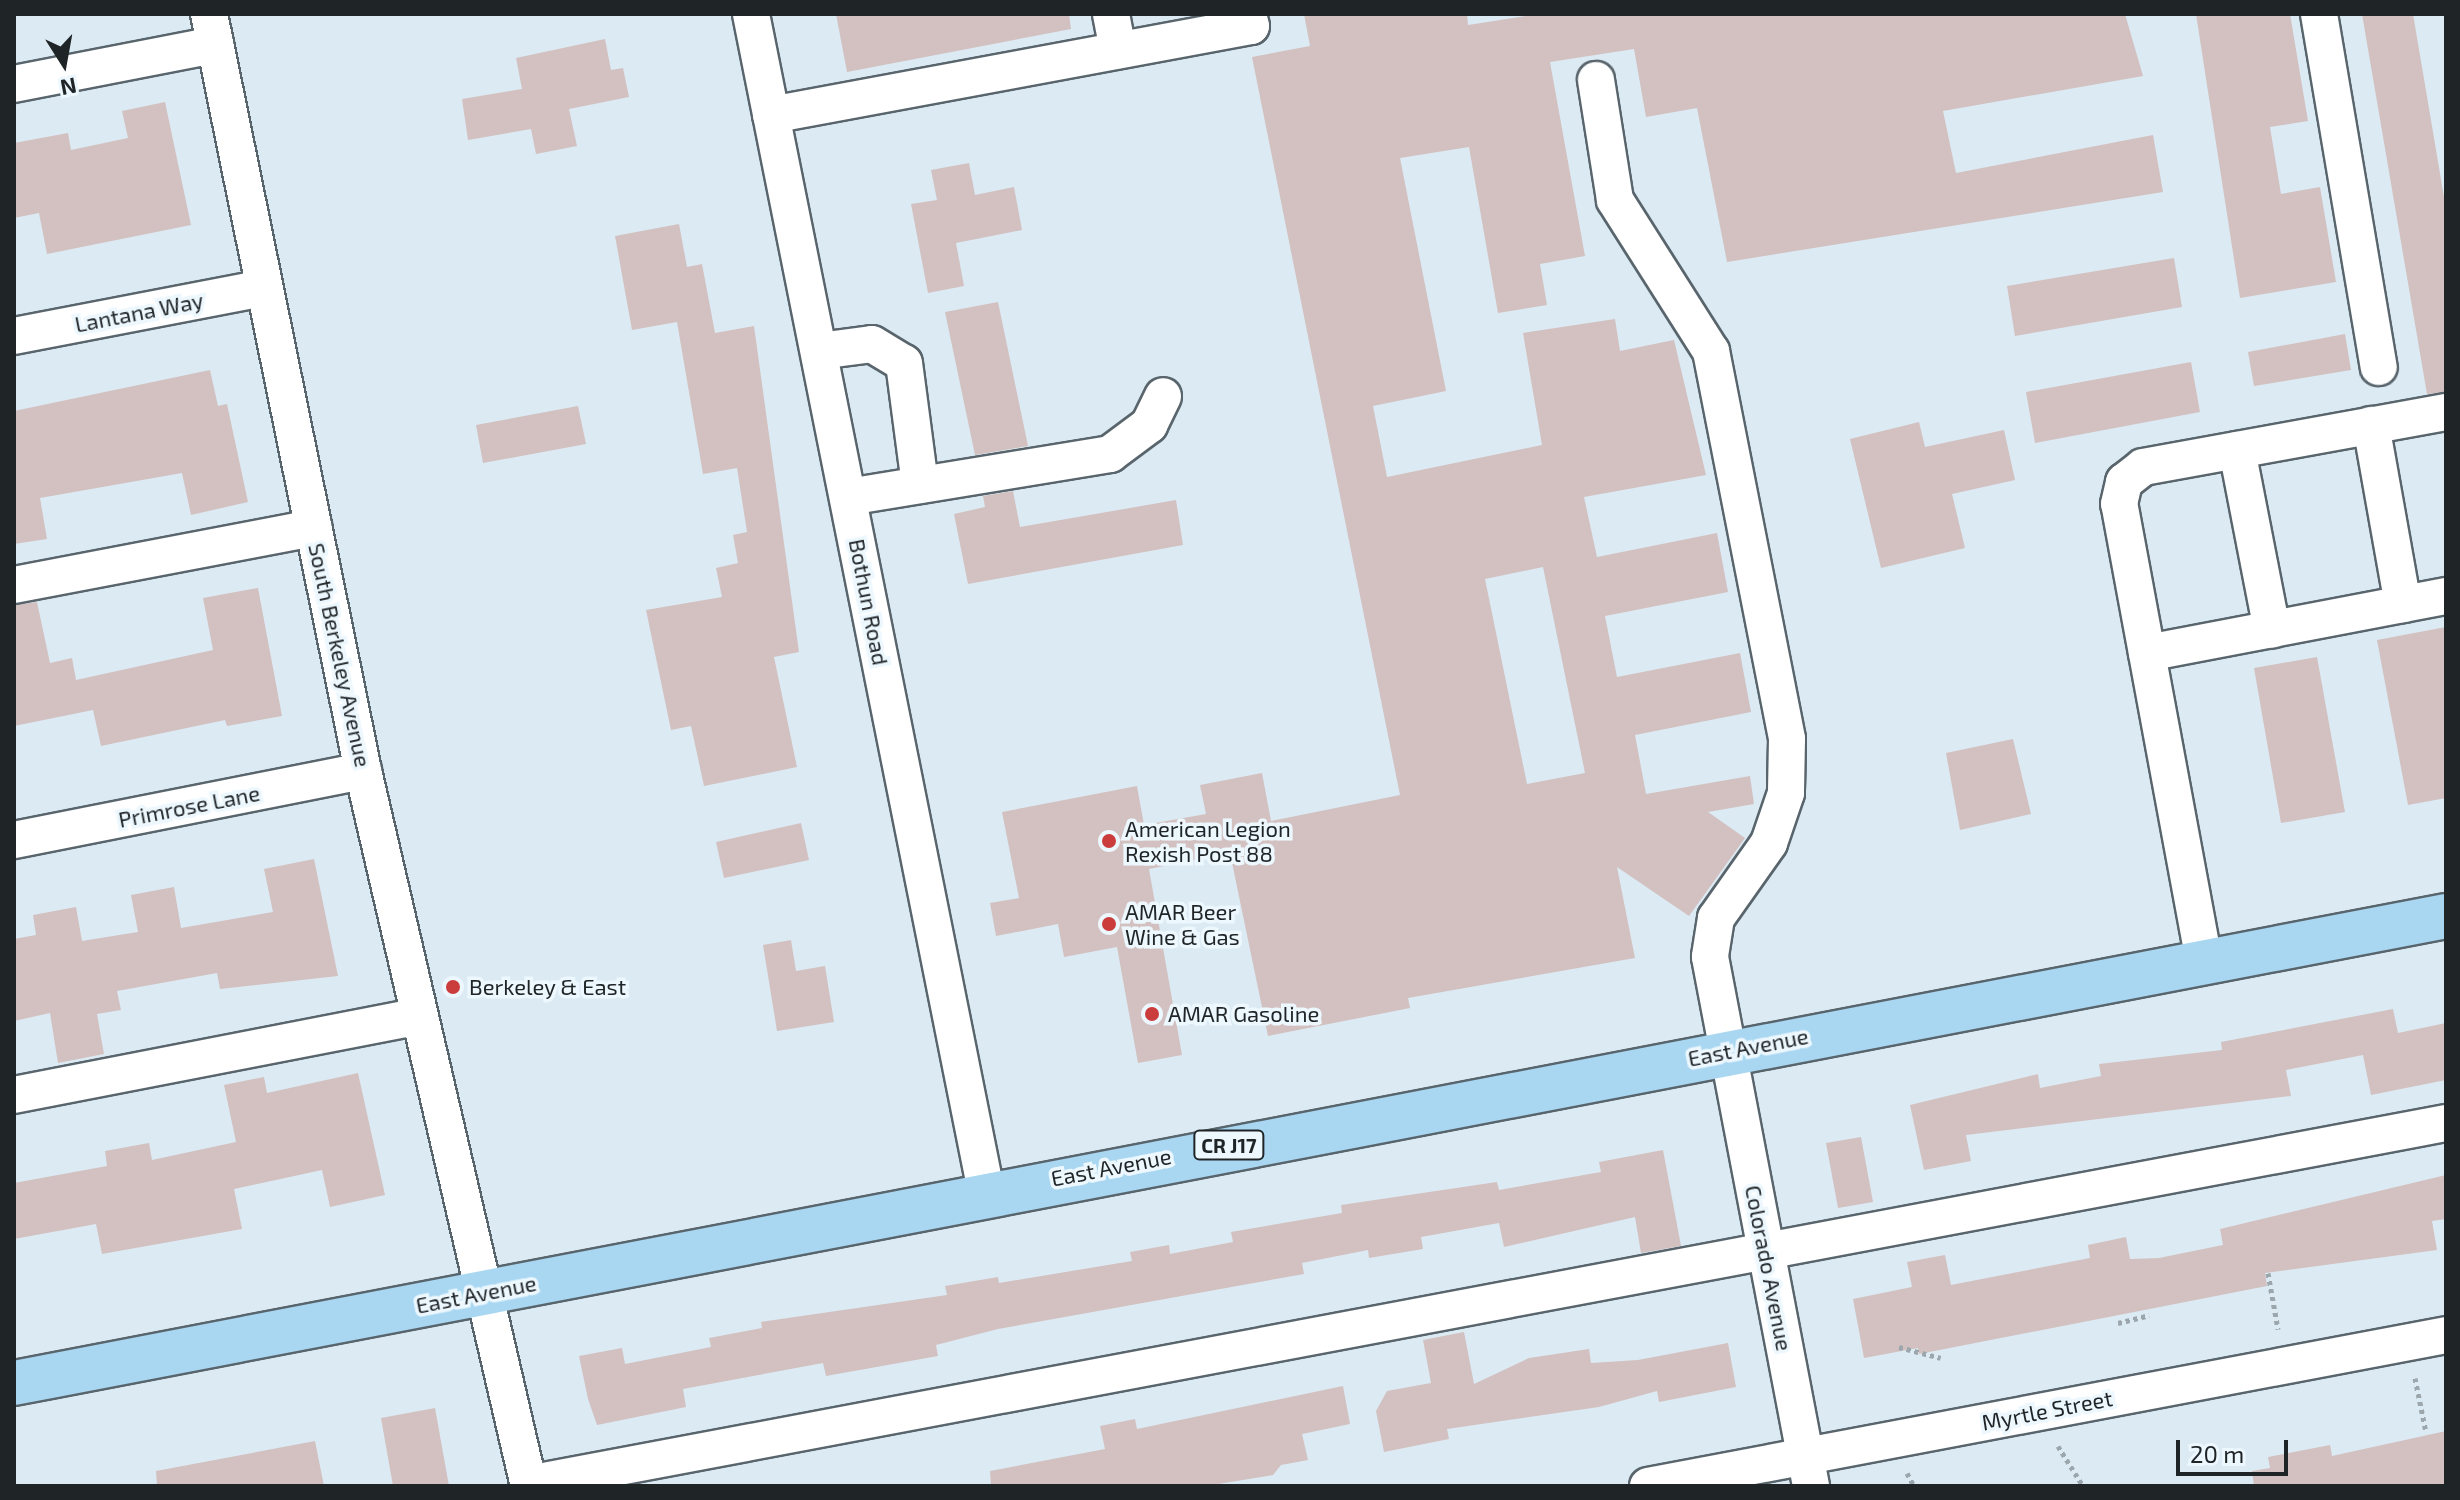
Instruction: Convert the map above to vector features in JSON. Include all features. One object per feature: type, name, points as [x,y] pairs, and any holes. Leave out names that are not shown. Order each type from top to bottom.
[{"type":"main road","name":"East Avenue","points":[[14,1383],[986,1191],[2446,916]]},
{"type":"street","name":"Bothun Road","points":[[751,14],[986,1191]]},
{"type":"street","points":[[1111,14],[1118,50]]},
{"type":"street","points":[[771,115],[1251,26],[1248,14]]},
{"type":"street","points":[[2319,14],[2379,367]]},
{"type":"street","points":[[14,84],[212,30]]},
{"type":"street","name":"South Berkeley Avenue","points":[[212,30],[363,771],[528,1485]]},
{"type":"street","name":"Colorado Avenue","points":[[1596,80],[1615,200],[1711,351],[1787,739],[1786,793],[1769,843],[1710,934],[1728,1051],[1808,1471]]},
{"type":"street","name":"Lantana Way","points":[[14,336],[263,288]]},
{"type":"street","points":[[819,351],[872,344],[904,363],[920,485]]},
{"type":"street","points":[[848,497],[1110,454],[1149,425],[1163,396]]},
{"type":"street","points":[[2204,961],[2119,504],[2124,482],[2143,467],[2446,412]]},
{"type":"street","points":[[2371,425],[2403,604]]},
{"type":"street","points":[[2237,450],[2272,630]]},
{"type":"street","points":[[14,585],[314,528]]},
{"type":"street","points":[[2147,653],[2446,596]]},
{"type":"street","name":"Primrose Lane","points":[[14,840],[363,771]]},
{"type":"street","points":[[14,1095],[419,1016]]},
{"type":"street","points":[[528,1485],[2446,1123]]},
{"type":"street","name":"Myrtle Street","points":[[1648,1486],[1808,1471],[2051,1409],[2446,1335]]},
{"type":"path","points":[[2268,1273],[2285,1365]]},
{"type":"path","points":[[2118,1323],[2149,1315]]},
{"type":"path","points":[[2407,1342],[2426,1432]]},
{"type":"path","points":[[1899,1347],[1941,1358]]},
{"type":"path","points":[[2051,1409],[2061,1457],[2083,1486]]},
{"type":"building","points":[[836,14],[1069,14],[1071,29],[847,72]]},
{"type":"building","points":[[1304,14],[1467,14],[1468,25],[1538,14],[2125,14],[2143,76],[1943,111],[1956,173],[2153,135],[2163,192],[1727,262],[1697,108],[1646,117],[1634,49],[1550,62],[1585,256],[1540,264],[1547,305],[1498,313],[1469,147],[1400,158],[1446,391],[1373,406],[1387,477],[1542,445],[1523,333],[1615,319],[1620,351],[1674,340],[1706,475],[1584,497],[1597,557],[1717,533],[1728,592],[1605,616],[1617,677],[1740,653],[1751,712],[1635,735],[1646,794],[1750,776],[1754,804],[1708,812],[1745,838],[1689,916],[1617,867],[1635,958],[1408,998],[1410,1008],[1268,1036],[1230,853],[1149,869],[1182,1055],[1138,1063],[1117,947],[1064,957],[1058,924],[996,936],[990,903],[1019,898],[1002,812],[1137,786],[1144,825],[1206,814],[1200,785],[1262,773],[1271,821],[1400,795],[1252,57],[1310,46]],"holes":[[[1543,567],[1585,773],[1527,784],[1485,579]]]},
{"type":"building","points":[[2196,14],[2290,14],[2308,121],[2270,127],[2281,194],[2320,187],[2336,282],[2240,298]]},
{"type":"building","points":[[2362,14],[2413,14],[2446,209],[2446,392],[2427,394]]},
{"type":"building","points":[[605,39],[611,70],[623,68],[629,97],[569,109],[577,146],[536,154],[531,129],[468,140],[462,99],[522,89],[516,58]]},
{"type":"building","points":[[165,102],[191,225],[47,254],[39,213],[14,218],[14,143],[68,133],[71,150],[128,138],[122,111]]},
{"type":"building","points":[[969,163],[975,195],[1014,187],[1022,230],[956,243],[964,286],[928,293],[911,204],[937,200],[931,170]]},
{"type":"building","points":[[679,224],[687,267],[702,264],[715,333],[754,326],[799,652],[774,657],[797,767],[704,786],[691,726],[671,730],[646,610],[722,597],[716,568],[738,563],[733,535],[747,532],[737,468],[703,474],[677,322],[632,330],[615,236]]},
{"type":"building","points":[[2174,258],[2182,307],[2015,336],[2007,286]]},
{"type":"building","points":[[998,302],[1028,446],[975,455],[945,312]]},
{"type":"building","points":[[2345,334],[2351,370],[2254,386],[2248,352]]},
{"type":"building","points":[[2191,362],[2200,412],[2035,443],[2026,392]]},
{"type":"building","points":[[210,370],[218,406],[227,404],[248,502],[191,515],[182,473],[40,498],[47,539],[14,544],[14,411]]},
{"type":"building","points":[[578,406],[586,444],[483,463],[476,425]]},
{"type":"building","points":[[1919,422],[1925,447],[2004,430],[2015,480],[1952,494],[1965,548],[1881,568],[1850,439]]},
{"type":"building","points":[[1013,491],[1020,527],[1176,500],[1183,545],[968,584],[954,514],[985,507],[983,496]]},
{"type":"building","points":[[258,588],[282,716],[227,726],[225,720],[101,746],[93,710],[14,726],[14,605],[37,602],[50,663],[72,658],[76,680],[213,650],[203,598]]},
{"type":"building","points":[[2446,627],[2446,798],[2408,805],[2377,640]]},
{"type":"building","points":[[2317,657],[2345,812],[2281,823],[2254,668]]},
{"type":"building","points":[[2013,739],[2031,814],[1960,830],[1946,753]]},
{"type":"building","points":[[801,823],[809,860],[724,878],[716,842]]},
{"type":"building","points":[[314,859],[338,976],[220,989],[217,973],[117,991],[121,1010],[97,1014],[104,1054],[58,1063],[50,1013],[14,1021],[14,939],[36,935],[33,915],[76,907],[82,941],[138,932],[131,895],[174,887],[181,928],[273,912],[264,869]]},
{"type":"building","points":[[791,940],[796,971],[825,966],[834,1022],[777,1031],[763,945]]},
{"type":"building","points":[[2393,1009],[2398,1033],[2446,1023],[2446,1080],[2371,1095],[2363,1055],[2286,1070],[2291,1096],[1966,1135],[1971,1161],[1924,1170],[1910,1105],[2038,1074],[2040,1088],[2101,1076],[2099,1064],[2222,1050],[2221,1042]]},
{"type":"building","points":[[358,1073],[385,1195],[330,1207],[322,1170],[234,1189],[242,1229],[102,1254],[96,1224],[14,1239],[14,1183],[107,1166],[105,1151],[149,1143],[152,1160],[236,1142],[224,1085],[264,1077],[267,1093]]},
{"type":"building","points":[[1861,1137],[1873,1202],[1838,1208],[1826,1143]]},
{"type":"building","points":[[1663,1150],[1681,1246],[1641,1253],[1635,1217],[1504,1247],[1499,1223],[1421,1237],[1423,1249],[1369,1258],[1368,1250],[1302,1263],[1304,1274],[998,1329],[936,1345],[938,1356],[826,1376],[823,1363],[683,1389],[686,1407],[597,1425],[588,1399],[579,1356],[622,1348],[625,1364],[711,1347],[709,1338],[762,1328],[761,1322],[947,1295],[945,1286],[998,1277],[999,1283],[1132,1261],[1130,1252],[1169,1245],[1170,1254],[1233,1242],[1231,1232],[1342,1213],[1341,1205],[1497,1182],[1499,1190],[1601,1172],[1599,1162]]},
{"type":"building","points":[[2446,1175],[2446,1219],[2432,1221],[2437,1250],[2265,1273],[2267,1286],[1919,1354],[1918,1348],[1864,1358],[1853,1299],[1912,1287],[1907,1262],[1945,1255],[1951,1285],[2090,1258],[2088,1245],[2126,1237],[2130,1259],[2159,1258],[2223,1245],[2220,1229]]},
{"type":"building","points":[[1464,1332],[1474,1384],[1529,1358],[1589,1349],[1591,1363],[1638,1360],[1728,1343],[1736,1387],[1659,1402],[1657,1391],[1599,1407],[1447,1429],[1449,1439],[1384,1452],[1376,1411],[1387,1391],[1431,1383],[1423,1340]]},
{"type":"building","points":[[1343,1386],[1350,1424],[1302,1434],[1308,1460],[1281,1465],[1273,1475],[1206,1486],[991,1486],[990,1471],[1105,1449],[1100,1426],[1135,1419],[1137,1429]]},
{"type":"building","points":[[435,1408],[449,1486],[393,1486],[381,1418]]},
{"type":"building","points":[[2446,1431],[2446,1486],[2254,1486],[2252,1471],[2270,1468],[2268,1457],[2330,1445],[2332,1456]]},
{"type":"building","points":[[315,1441],[324,1486],[157,1486],[156,1471]]},
{"type":"place","name":"American Legion Rexish Post 88","points":[[1109,841]]},
{"type":"place","name":"AMAR Beer Wine & Gas","points":[[1109,924]]},
{"type":"place","name":"Berkeley & East","points":[[453,987]]},
{"type":"place","name":"AMAR Gasoline","points":[[1152,1014]]}]
